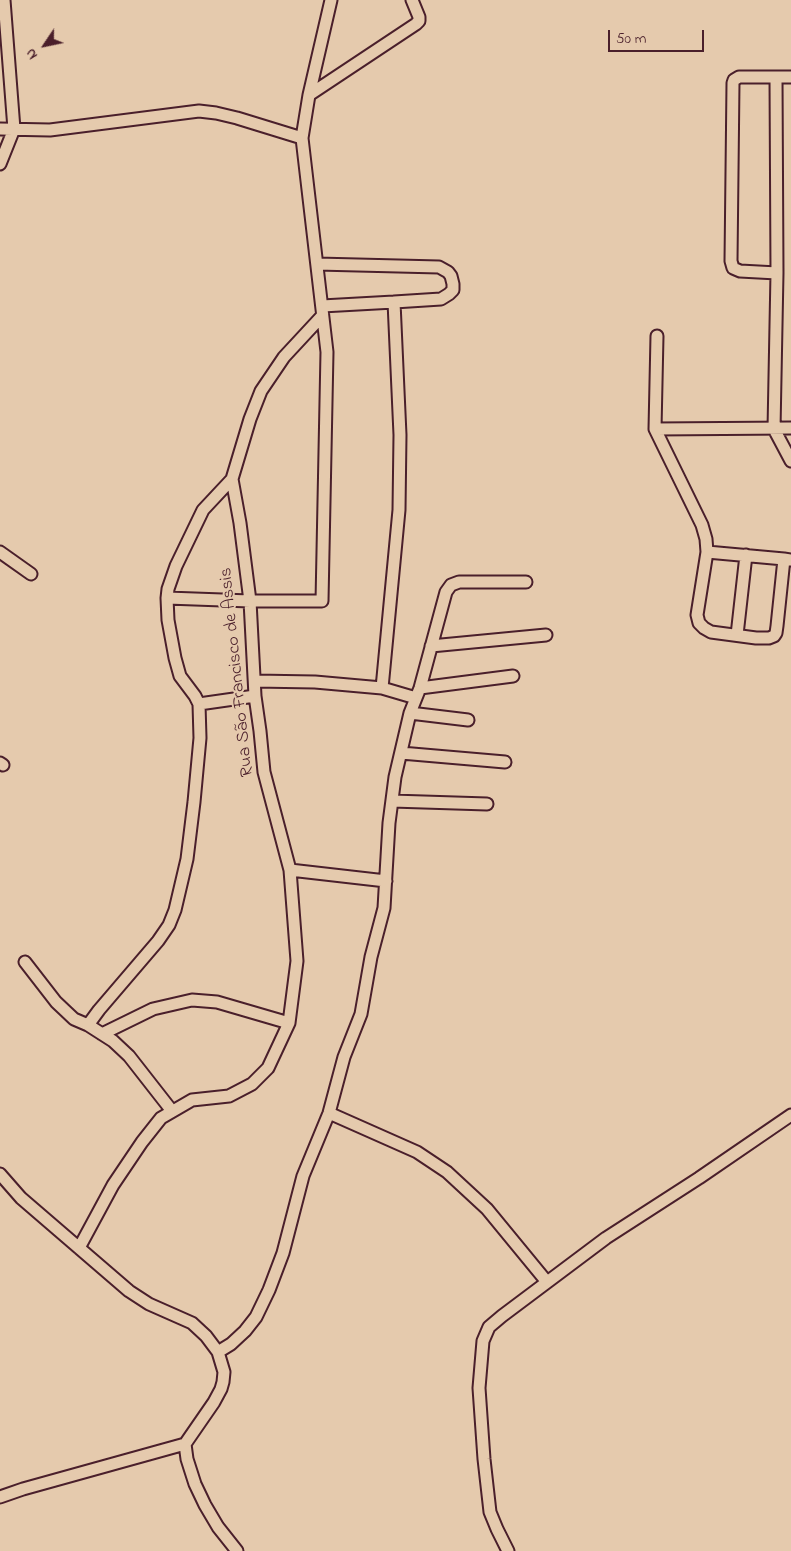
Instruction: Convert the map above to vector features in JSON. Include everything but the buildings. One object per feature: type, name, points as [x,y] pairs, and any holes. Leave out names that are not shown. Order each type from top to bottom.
[{"type":"street","points":[[0,164],[14,129],[4,0]]},
{"type":"street","points":[[167,598],[322,601],[327,352],[302,138],[331,0]]},
{"type":"street","points":[[310,95],[416,24],[420,19],[412,0]]},
{"type":"street","points":[[777,274],[740,271],[733,268],[731,261],[733,84],[734,80],[739,77],[791,77]]},
{"type":"street","points":[[776,77],[777,274],[774,429],[791,461]]},
{"type":"street","points":[[0,129],[50,130],[199,112],[216,113],[237,118],[302,138]]},
{"type":"street","points":[[317,264],[439,266],[448,272],[453,284],[449,294],[441,299],[394,302],[322,311]]},
{"type":"street","points":[[382,688],[399,510],[400,435],[394,302]]},
{"type":"street","name":"Rua São Francisco de Assis","points":[[79,1248],[113,1185],[161,1118],[192,1100],[229,1096],[252,1084],[268,1068],[289,1023],[297,961],[290,870],[264,772],[255,696],[250,601],[240,522],[232,478],[250,419],[261,391],[284,357],[322,311]]},
{"type":"street","points":[[657,336],[655,429],[702,525],[706,539],[707,552],[697,615],[699,623],[711,632],[769,638],[776,633],[788,559],[707,552]]},
{"type":"street","points":[[655,429],[791,428]]},
{"type":"street","points":[[88,1025],[158,941],[175,910],[187,859],[200,738],[199,704],[196,696],[180,676],[175,658],[168,620],[168,588],[176,566],[203,510],[232,478]]},
{"type":"street","points":[[0,552],[31,574]]},
{"type":"street","points":[[737,635],[746,555]]},
{"type":"street","points":[[218,1352],[231,1344],[245,1331],[256,1316],[269,1290],[283,1253],[303,1176],[329,1113],[344,1057],[361,1014],[371,957],[384,908],[395,778],[410,713],[432,646],[446,592],[454,583],[488,581],[526,582]]},
{"type":"street","points":[[432,646],[546,635]]},
{"type":"street","points":[[255,682],[315,682],[418,693],[513,676]]},
{"type":"street","points":[[199,704],[255,696]]},
{"type":"street","points":[[410,713],[468,720]]},
{"type":"street","points":[[401,753],[506,762]]},
{"type":"street","points":[[392,801],[487,804]]},
{"type":"street","points":[[290,870],[386,881]]},
{"type":"street","points":[[25,962],[56,1002],[74,1019],[113,1040],[129,1056],[172,1111]]},
{"type":"street","points":[[102,1034],[154,1009],[192,1000],[217,1002],[289,1023]]},
{"type":"street","points":[[329,1113],[417,1152],[447,1172],[487,1209],[547,1282]]},
{"type":"street","points":[[508,1551],[490,1512],[487,1489],[479,1388],[483,1341],[489,1327],[606,1238],[791,1115]]},
{"type":"street","points":[[0,1175],[21,1198],[129,1291],[149,1304],[192,1324],[206,1336],[218,1352],[224,1372],[221,1389],[214,1402],[185,1444],[23,1488],[0,1497]]},
{"type":"street","points":[[185,1444],[190,1467],[204,1505],[237,1551]]}]
